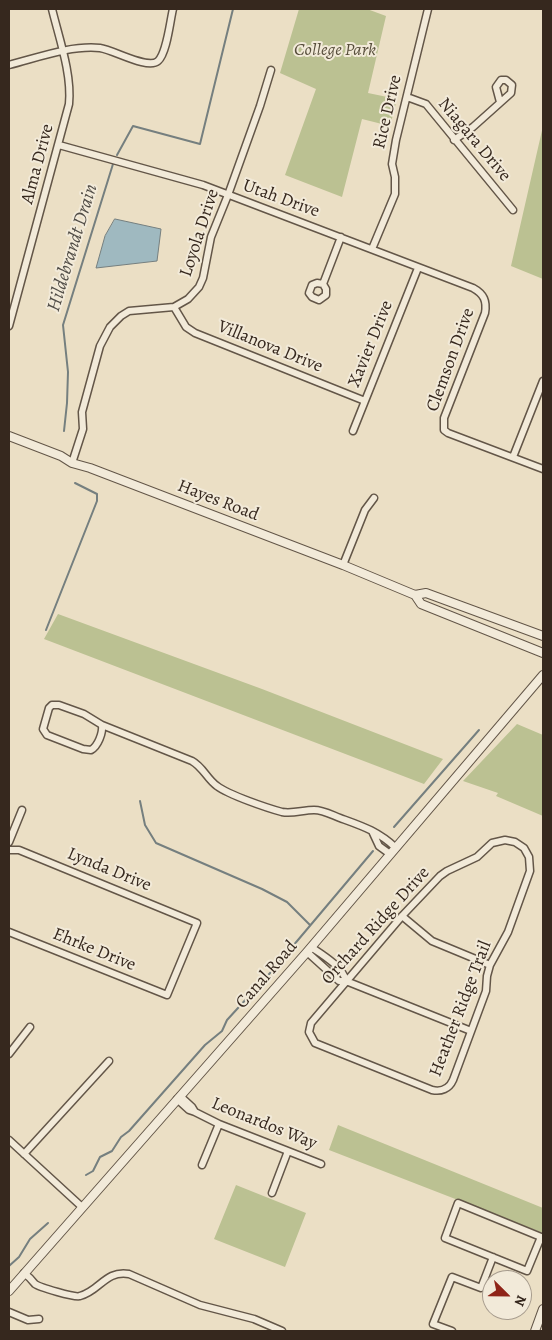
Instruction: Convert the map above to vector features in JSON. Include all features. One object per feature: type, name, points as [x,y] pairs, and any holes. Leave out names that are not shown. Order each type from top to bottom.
[{"type":"street","name":"Alma Drive","points":[[9,326],[69,104],[70,93],[52,9]]},
{"type":"street","points":[[9,65],[85,48],[101,48],[147,64],[158,61],[164,52],[173,9]]},
{"type":"street","name":"Rice Drive","points":[[372,249],[394,194],[395,177],[392,164],[396,140],[428,9]]},
{"type":"street","name":"Loyola Drive","points":[[174,307],[188,299],[199,287],[203,278],[211,237],[260,106],[271,70]]},
{"type":"street","name":"Niagara Drive","points":[[407,97],[426,104],[513,210]]},
{"type":"street","points":[[454,140],[488,115],[500,102]]},
{"type":"street","name":"Utah Drive","points":[[59,145],[179,178],[228,195],[473,288],[480,292],[485,300]]},
{"type":"street","points":[[323,284],[341,237]]},
{"type":"street","name":"Xavier Drive","points":[[354,431],[364,401],[418,268]]},
{"type":"street","name":"Clemson Drive","points":[[485,300],[485,313],[444,418],[444,430],[513,457]]},
{"type":"street","points":[[72,463],[83,429],[82,412],[100,346],[110,327],[129,311],[174,307]]},
{"type":"street","name":"Villanova Drive","points":[[174,307],[183,323],[195,333],[364,401]]},
{"type":"street","points":[[543,381],[513,457],[543,469]]},
{"type":"street","name":"Hayes Road","points":[[9,436],[61,456],[72,463],[90,468],[343,565],[415,595],[426,593],[543,636]]},
{"type":"street","points":[[343,565],[365,510],[374,498]]},
{"type":"street","name":"Hayes Road","points":[[415,595],[421,604],[543,653]]},
{"type":"street","points":[[502,637],[513,624]]},
{"type":"street","name":"Canal Road","points":[[9,1291],[309,950],[543,675]]},
{"type":"street","points":[[102,725],[102,732],[96,745],[91,750],[83,749],[47,735],[43,729],[49,708],[56,704],[84,714],[102,725],[192,761],[200,767],[215,785],[225,790],[282,812],[320,811],[358,823],[385,838],[396,848]]},
{"type":"street","points":[[9,842],[22,810]]},
{"type":"street","points":[[372,831],[379,846],[390,854]]},
{"type":"street","name":"Orchard Ridge Drive","points":[[444,1090],[432,1090],[317,1044],[311,1039],[309,1030],[313,1020],[346,981],[402,916],[444,873],[477,857],[492,843],[501,840],[512,841],[522,846],[527,853]]},
{"type":"street","name":"Lynda Drive","points":[[9,850],[18,850],[197,923],[167,995]]},
{"type":"street","name":"Heather Ridge Trail","points":[[444,1090],[451,1084],[486,991],[490,965],[508,932],[529,874],[530,862],[527,853]]},
{"type":"street","points":[[402,916],[432,941],[490,965]]},
{"type":"street","name":"Ehrke Drive","points":[[9,932],[167,995]]},
{"type":"street","points":[[309,950],[322,954],[345,974],[346,981],[471,1030]]},
{"type":"street","points":[[9,1054],[30,1027]]},
{"type":"street","points":[[24,1154],[109,1061]]},
{"type":"street","name":"Leonardos Way","points":[[179,1098],[192,1107],[195,1112],[219,1124],[321,1164]]},
{"type":"street","points":[[202,1165],[219,1124]]},
{"type":"street","points":[[9,1140],[82,1207]]},
{"type":"street","points":[[272,1193],[288,1151]]},
{"type":"street","points":[[458,1203],[541,1237],[527,1271],[493,1257],[445,1238],[458,1203]]},
{"type":"street","points":[[452,1331],[433,1324],[452,1277],[481,1288],[493,1257]]},
{"type":"street","points":[[24,1273],[41,1287],[78,1297],[113,1275],[119,1273],[129,1274],[200,1305],[254,1319],[282,1331]]},
{"type":"street","points":[[535,1331],[543,1310]]},
{"type":"street","points":[[9,1312],[28,1320],[39,1319]]},
{"type":"green space","name":"College Park","points":[[299,9],[367,9],[386,16],[368,93],[397,99],[390,126],[362,119],[342,197],[285,175],[316,89],[280,73]]},
{"type":"green space","points":[[543,126],[543,279],[511,266]]},
{"type":"green space","points":[[58,614],[262,689],[443,759],[424,784],[44,639]]},
{"type":"green space","points":[[517,724],[543,735],[543,816],[496,796],[498,793],[463,781]]},
{"type":"green space","points":[[338,1125],[543,1208],[543,1233],[329,1150]]},
{"type":"green space","points":[[236,1185],[306,1213],[285,1267],[214,1239]]},
{"type":"water","points":[[115,219],[161,229],[157,261],[96,268],[105,236]]},
{"type":"waterway","name":"Hildebrandt Drain","points":[[117,155],[133,126],[200,144],[233,9]]},
{"type":"waterway","name":"Hildebrandt Drain","points":[[64,431],[68,372],[63,325],[113,164]]},
{"type":"waterway","name":"Hildebrandt Drain","points":[[46,630],[97,501],[97,494],[75,483]]},
{"type":"waterway","points":[[394,827],[479,730]]},
{"type":"waterway","name":"Hildebrandt Drain","points":[[140,801],[145,825],[156,843],[262,889],[287,902],[310,925]]},
{"type":"waterway","points":[[86,1175],[93,1171],[100,1157],[112,1151],[121,1137],[129,1131],[205,1045],[222,1031],[227,1020],[271,972],[373,851]]},
{"type":"waterway","points":[[9,1266],[19,1257],[30,1239],[48,1223]]}]
